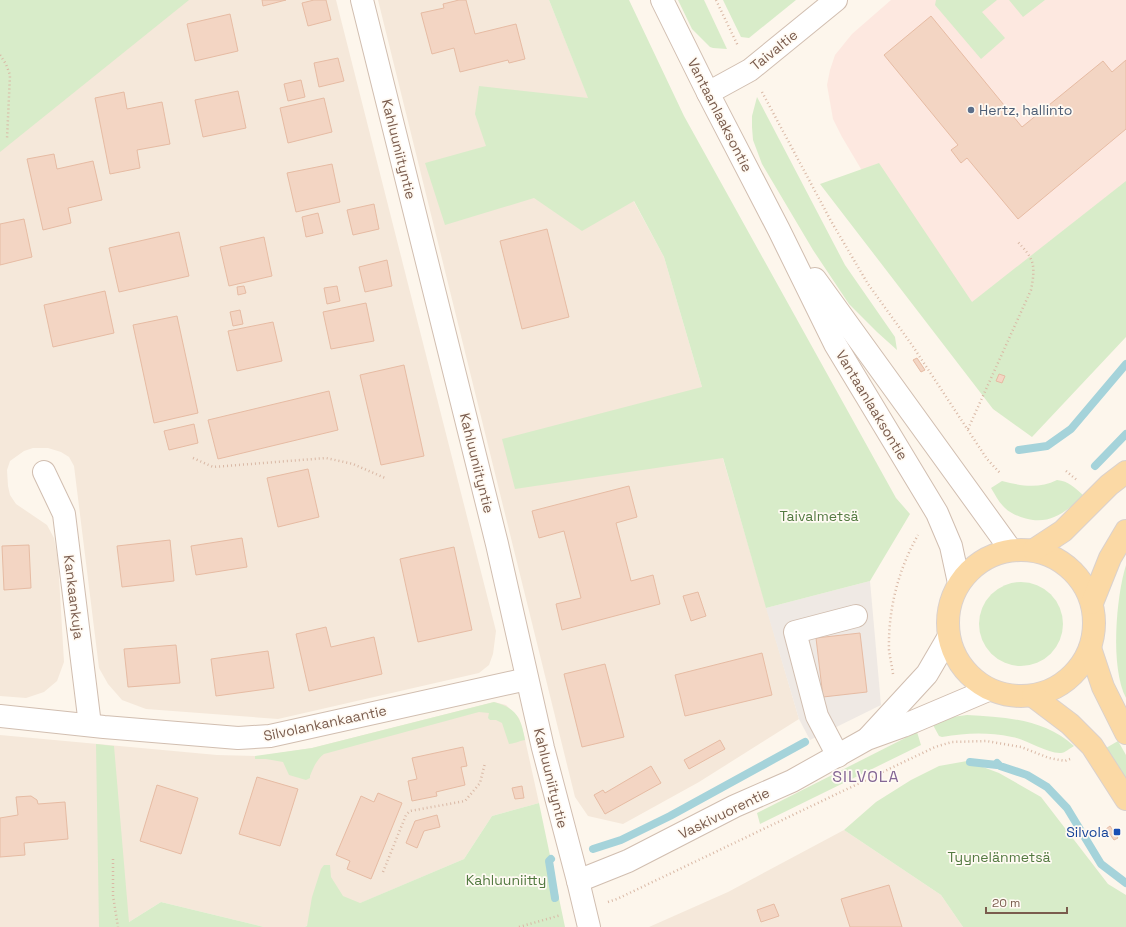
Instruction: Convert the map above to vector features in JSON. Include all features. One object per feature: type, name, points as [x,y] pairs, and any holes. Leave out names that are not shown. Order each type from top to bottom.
[{"type":"main road","points":[[1034,550],[1063,530],[1109,485],[1126,472]]},
{"type":"main road","points":[[1092,603],[1110,558],[1126,531]]},
{"type":"main road","points":[[1011,550],[1034,550],[1054,557],[1070,568],[1084,584],[1092,603],[1094,626],[1090,648],[1081,665],[1068,680],[1051,690],[1033,696],[1010,696],[988,690],[970,677],[956,660],[948,638],[947,619],[950,600],[959,583],[973,567],[991,555],[1011,550]]},
{"type":"main road","points":[[1090,648],[1103,687],[1126,733]]},
{"type":"main road","points":[[1033,696],[1070,724],[1092,746],[1126,799]]},
{"type":"street","name":"Kahluuniityntie","points":[[362,0],[496,537],[548,769],[587,918]]},
{"type":"street","name":"Vantaanlaaksontie","points":[[662,0],[835,344],[938,513],[950,546],[959,583]]},
{"type":"street","name":"Taivaltie","points":[[708,93],[750,70],[836,0]]},
{"type":"street","name":"Vantaanlaaksontie","points":[[779,230],[1011,550]]},
{"type":"street","name":"Kankaankuja","points":[[44,472],[64,514],[90,725]]},
{"type":"street","points":[[838,756],[817,716],[795,632],[856,616]]},
{"type":"street","name":"Vaskivuorentie","points":[[867,739],[927,674],[948,638]]},
{"type":"street","name":"Silvolankankaantie","points":[[0,716],[238,738],[270,736],[527,679]]},
{"type":"street","name":"Vaskivuorentie","points":[[578,881],[628,861],[735,806],[792,781],[867,739],[903,726],[988,690]]},
{"type":"path","points":[[716,0],[750,70],[831,220],[868,284],[912,345],[987,459],[1000,473]]},
{"type":"path","points":[[0,55],[6,64],[10,75],[7,139]]},
{"type":"path","points":[[968,430],[1031,290],[1034,275],[1033,264],[1029,254],[1017,241]]},
{"type":"path","points":[[193,458],[213,467],[326,458],[354,464],[385,478]]},
{"type":"path","points":[[895,681],[889,651],[890,613],[898,580],[911,548],[920,533]]},
{"type":"path","points":[[519,927],[587,918],[617,899],[935,747],[952,742],[986,741],[1021,747],[1049,758],[1066,761],[1092,746]]},
{"type":"path","points":[[383,872],[406,815],[410,811],[465,801],[480,783],[485,763]]},
{"type":"path","points":[[112,859],[113,896],[118,927]]},
{"type":"shaded area","points":[[165,0],[336,0],[496,631],[493,654],[489,665],[479,673],[278,719],[146,709],[122,700],[108,684],[99,668],[74,466],[69,457],[61,452],[48,448],[33,448],[24,451],[10,461],[7,470],[8,486],[10,495],[16,504],[47,525],[54,538],[58,560],[64,662],[57,681],[44,692],[26,698],[0,696],[0,140]]},
{"type":"shaded area","points":[[378,0],[549,0],[619,174],[664,257],[799,719],[699,782],[623,824],[588,816],[575,797]]},
{"type":"shaded area","points":[[891,0],[1126,0],[1126,274],[955,327],[842,137],[833,119],[827,85],[835,55],[852,34]]},
{"type":"shaded area","points":[[870,581],[881,705],[810,740],[799,719],[766,608]]},
{"type":"shaded area","points":[[494,702],[506,705],[519,718],[539,803],[492,816],[464,859],[304,927],[264,927],[161,902],[121,927],[0,927],[0,735],[217,755],[259,756],[312,748]]},
{"type":"shaded area","points":[[844,830],[941,895],[963,927],[649,927],[728,892]]},
{"type":"green space","points":[[0,0],[189,0],[0,152]]},
{"type":"green space","name":"Taivalmetsä","points":[[549,0],[629,0],[684,116],[896,498],[910,514],[870,581],[766,608],[723,458],[515,489],[502,439],[702,387],[664,257],[634,201],[582,231],[534,198],[445,225],[425,163],[486,146],[475,114],[479,86],[588,98]]},
{"type":"green space","points":[[678,0],[704,0],[727,49],[710,47],[692,29]]},
{"type":"green space","points":[[723,0],[796,0],[749,38],[741,37]]},
{"type":"green space","points":[[936,0],[997,0],[982,12],[1005,38],[981,59],[935,5]]},
{"type":"green space","points":[[1009,0],[1045,0],[1023,17]]},
{"type":"green space","points":[[757,97],[845,265],[895,337],[897,350],[849,304],[813,250],[762,164],[753,140],[752,127],[752,116]]},
{"type":"green space","points":[[879,163],[972,302],[1126,181],[1126,337],[1032,437],[993,409],[820,184]]},
{"type":"green space","points":[[1057,480],[1068,483],[1084,496],[1057,516],[1042,520],[1024,518],[1010,512],[1001,504],[991,488],[1002,481],[1037,486]]},
{"type":"green space","points":[[1126,565],[1126,698],[1121,685],[1118,669],[1116,632],[1122,579]]},
{"type":"green space","points":[[1013,582],[1029,582],[1045,589],[1056,600],[1063,616],[1063,632],[1060,640],[1051,654],[1045,659],[1029,666],[1013,666],[997,659],[986,648],[979,632],[979,616],[986,600],[997,589]]},
{"type":"green space","points":[[494,702],[508,707],[516,715],[522,725],[525,740],[509,744],[502,723],[496,720],[490,720],[488,718],[489,713],[479,712],[324,754],[319,758],[310,778],[306,780],[289,775],[283,762],[255,759],[255,756],[312,748]]},
{"type":"green space","points":[[967,715],[1024,721],[1050,730],[1074,746],[1063,753],[1055,753],[1024,740],[1003,735],[977,734],[942,737],[939,736],[933,725],[952,717]]},
{"type":"green space","points":[[917,732],[921,745],[760,824],[757,813]]},
{"type":"green space","points":[[1118,741],[1126,755],[1126,779],[1106,748]]},
{"type":"green space","points":[[96,744],[114,746],[129,922],[161,902],[264,927],[99,927]]},
{"type":"green space","name":"Tyynelänmetsä","points":[[967,761],[999,773],[1041,797],[1108,884],[1126,895],[1126,927],[963,927],[941,895],[844,830],[876,802],[911,780],[939,766]]},
{"type":"green space","name":"Kahluuniitty","points":[[539,803],[565,927],[304,927],[307,926],[312,897],[321,869],[324,865],[330,865],[331,877],[343,896],[360,903],[464,859],[492,816]]},
{"type":"building","points":[[262,0],[286,0],[263,6]]},
{"type":"building","points":[[314,0],[326,0],[331,20],[308,26],[302,3]]},
{"type":"building","points":[[466,0],[475,34],[516,24],[525,59],[509,63],[508,60],[460,72],[454,48],[432,54],[421,13],[444,8],[443,4]]},
{"type":"building","points":[[230,14],[238,51],[195,61],[187,24]]},
{"type":"building","points":[[931,16],[1022,127],[1103,61],[1112,72],[1126,60],[1126,129],[1018,219],[967,158],[961,163],[951,150],[958,145],[884,55]]},
{"type":"building","points":[[338,58],[344,81],[319,87],[314,63]]},
{"type":"building","points":[[301,80],[305,97],[288,101],[284,84]]},
{"type":"building","points":[[238,91],[246,128],[203,137],[195,100]]},
{"type":"building","points":[[124,92],[127,109],[162,102],[170,144],[137,150],[140,168],[110,174],[95,98]]},
{"type":"building","points":[[324,98],[332,132],[288,143],[280,108]]},
{"type":"building","points":[[54,154],[57,169],[93,161],[102,200],[68,208],[71,223],[43,230],[27,159]]},
{"type":"building","points":[[332,164],[340,202],[296,212],[287,173]]},
{"type":"building","points":[[374,204],[379,229],[353,235],[347,210]]},
{"type":"building","points":[[318,213],[323,233],[306,237],[302,217]]},
{"type":"building","points":[[24,219],[32,257],[0,265],[0,224]]},
{"type":"building","points":[[547,229],[569,317],[522,329],[500,241]]},
{"type":"building","points":[[179,232],[189,276],[119,292],[109,248]]},
{"type":"building","points":[[264,237],[272,276],[229,286],[220,247]]},
{"type":"building","points":[[387,260],[392,286],[365,292],[359,267]]},
{"type":"building","points":[[244,286],[246,293],[238,295],[237,287]]},
{"type":"building","points":[[337,286],[340,301],[327,304],[324,288]]},
{"type":"building","points":[[105,291],[114,333],[53,347],[44,305]]},
{"type":"building","points":[[366,303],[374,341],[331,349],[323,312]]},
{"type":"building","points":[[240,310],[243,324],[233,326],[230,312]]},
{"type":"building","points":[[177,316],[198,413],[154,423],[133,325]]},
{"type":"building","points":[[273,322],[282,361],[237,371],[228,331]]},
{"type":"building","points":[[917,358],[925,370],[921,372],[913,360]]},
{"type":"building","points":[[404,365],[424,456],[381,465],[360,375]]},
{"type":"building","points":[[999,374],[1005,376],[1002,383],[996,381]]},
{"type":"building","points":[[329,391],[338,430],[218,459],[208,420]]},
{"type":"building","points":[[194,424],[198,443],[169,450],[164,431]]},
{"type":"building","points":[[308,469],[319,517],[278,527],[267,478]]},
{"type":"building","points":[[629,486],[637,517],[616,523],[631,581],[653,575],[660,604],[562,630],[556,604],[581,598],[564,531],[539,538],[532,511]]},
{"type":"building","points":[[242,538],[247,567],[196,575],[191,546]]},
{"type":"building","points":[[170,540],[174,581],[122,587],[117,546]]},
{"type":"building","points":[[29,545],[31,588],[4,590],[2,546]]},
{"type":"building","points":[[454,547],[472,630],[418,642],[400,559]]},
{"type":"building","points":[[698,592],[706,616],[691,621],[683,596]]},
{"type":"building","points":[[326,627],[331,647],[374,637],[382,674],[309,691],[296,634]]},
{"type":"building","points":[[860,633],[867,692],[823,697],[816,638]]},
{"type":"building","points":[[176,645],[180,683],[128,687],[124,649]]},
{"type":"building","points":[[268,651],[274,688],[216,696],[211,659]]},
{"type":"building","points":[[762,653],[772,695],[685,716],[675,675]]},
{"type":"building","points":[[605,664],[624,737],[582,747],[564,674]]},
{"type":"building","points":[[720,740],[725,749],[689,769],[684,760]]},
{"type":"building","points":[[463,747],[467,766],[461,767],[465,785],[436,792],[437,796],[412,801],[408,781],[417,779],[412,758]]},
{"type":"building","points":[[651,766],[661,783],[605,814],[594,795],[603,790],[605,793]]},
{"type":"building","points":[[257,777],[298,789],[280,846],[239,834]]},
{"type":"building","points":[[157,785],[198,798],[181,854],[140,841]]},
{"type":"building","points":[[522,786],[524,798],[515,799],[512,788]]},
{"type":"building","points":[[378,793],[402,803],[371,879],[347,869],[350,861],[336,855],[361,796],[374,802]]},
{"type":"building","points":[[31,796],[37,800],[38,804],[65,802],[68,839],[24,843],[25,855],[0,857],[0,818],[18,815],[16,797]]},
{"type":"building","points":[[437,815],[440,827],[424,831],[417,848],[406,843],[415,821]]},
{"type":"building","points":[[1110,826],[1118,838],[1114,840],[1106,829]]},
{"type":"building","points":[[889,885],[902,927],[850,927],[841,899]]},
{"type":"building","points":[[774,904],[779,916],[761,922],[757,910]]},
{"type":"waterway","points":[[1019,450],[1047,446],[1071,429],[1126,364]]},
{"type":"waterway","points":[[1095,466],[1126,434]]},
{"type":"waterway","points":[[593,849],[621,840],[670,816],[805,742]]},
{"type":"waterway","points":[[970,762],[997,765]]},
{"type":"waterway","points":[[997,763],[1000,766],[1027,775],[1047,787],[1067,808],[1101,864],[1126,883]]},
{"type":"waterway","points":[[551,859],[549,861],[555,898]]},
{"type":"place","name":"Hertz, hallinto","points":[[971,110]]},
{"type":"place","name":"Silvola","points":[[1117,832]]},
{"type":"district","name":"SILVOLA","points":[[866,776]]}]
